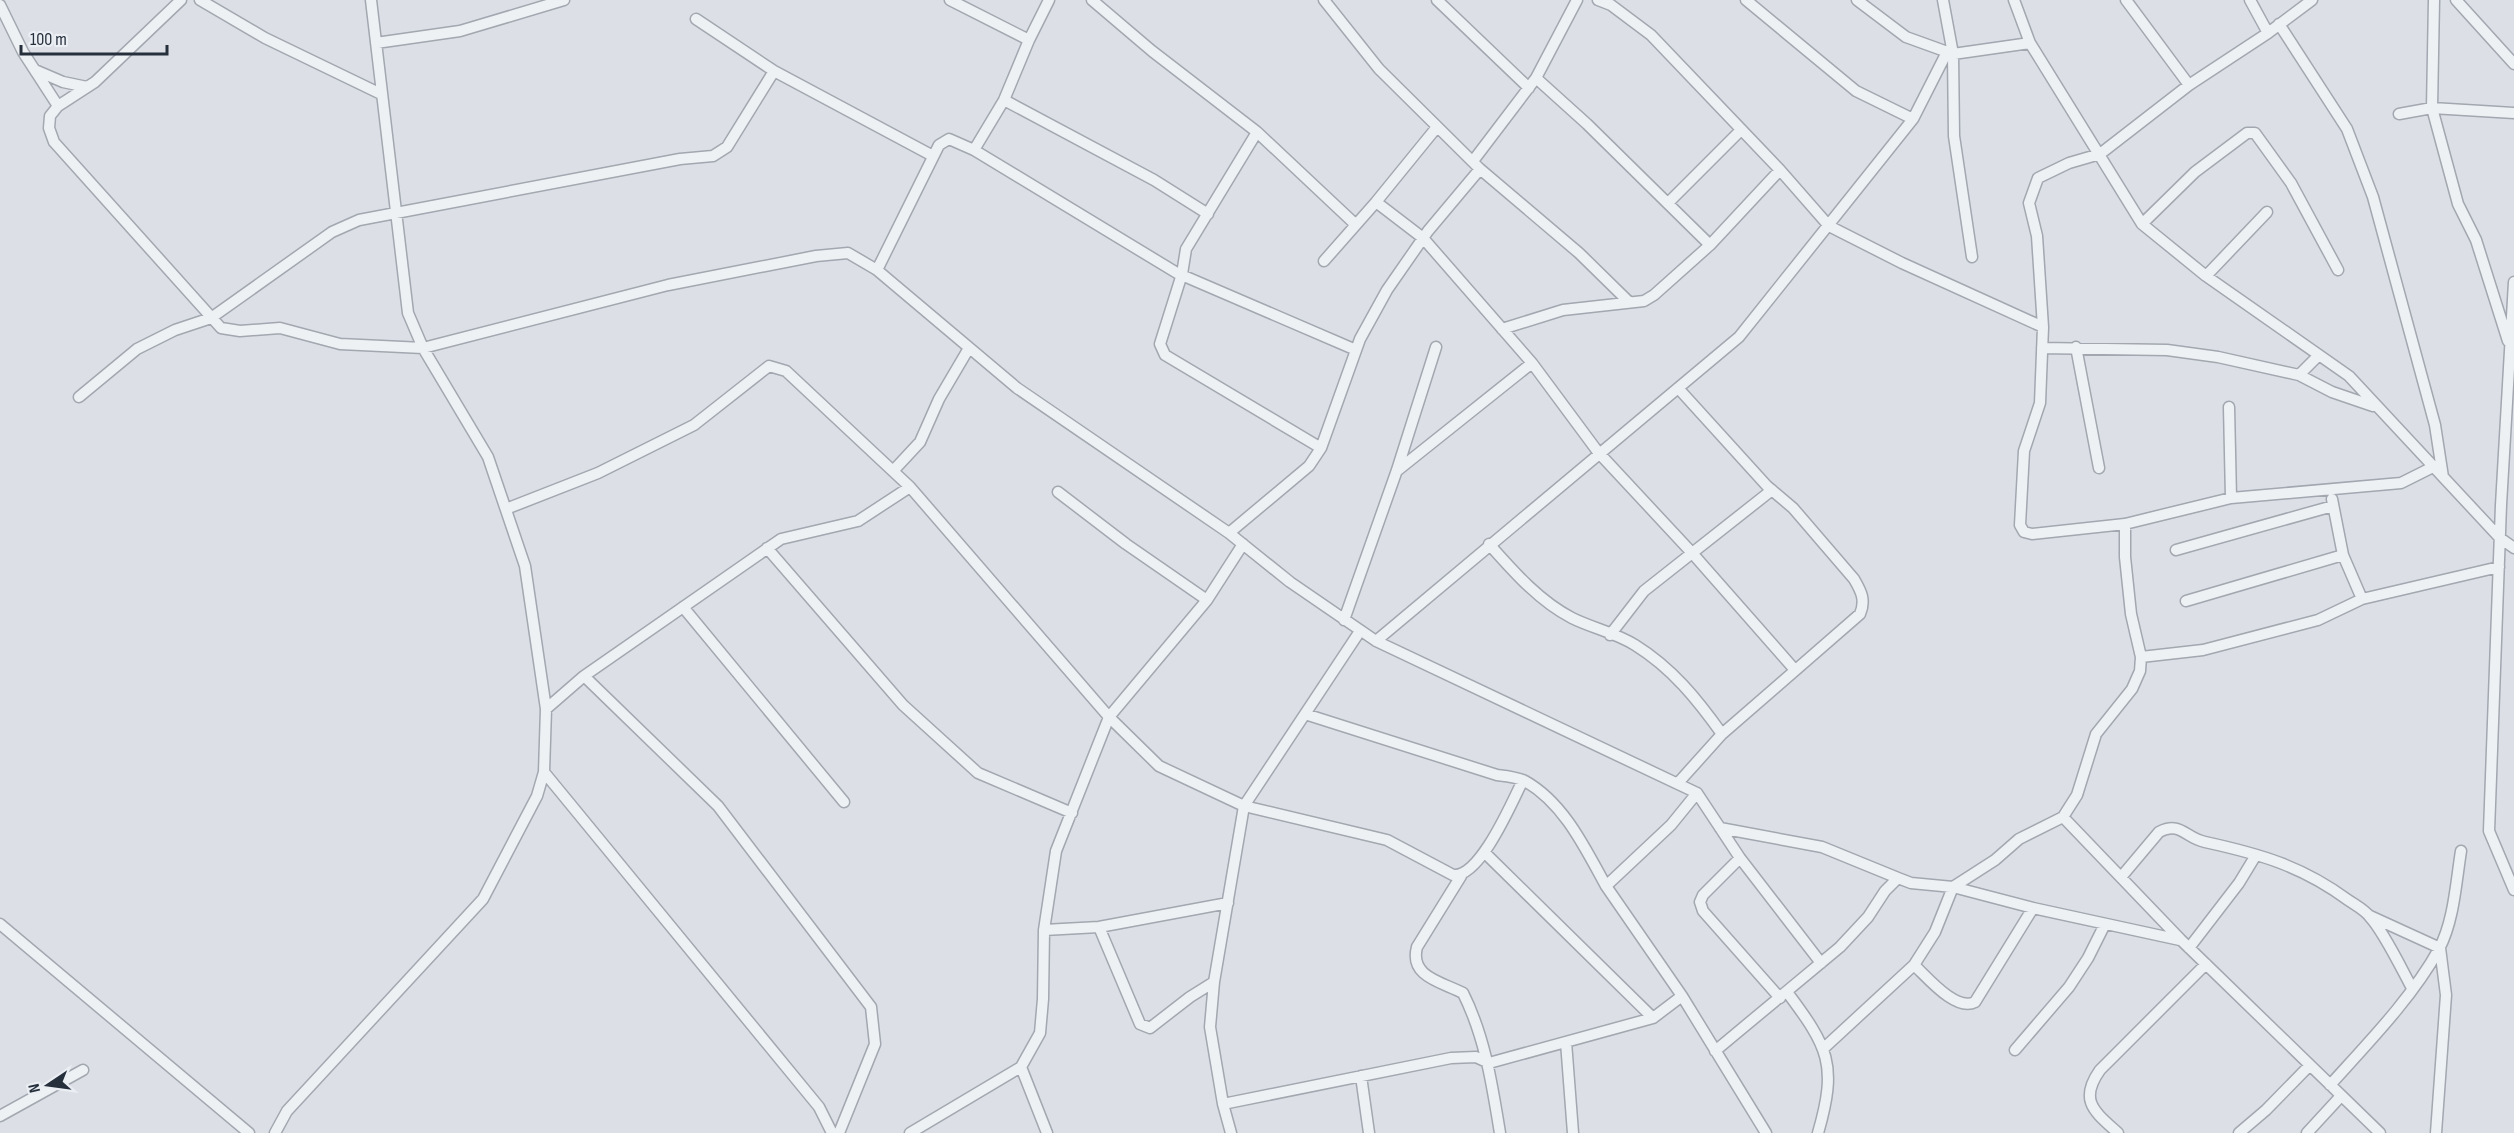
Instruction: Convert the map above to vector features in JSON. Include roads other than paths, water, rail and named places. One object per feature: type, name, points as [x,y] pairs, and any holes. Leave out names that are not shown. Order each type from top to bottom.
[{"type":"street","points":[[181,0],[87,87],[58,106],[50,116],[49,128],[54,142],[211,318],[226,330],[280,328],[340,344],[423,348],[668,285],[816,256],[848,253],[877,270],[1017,388],[1229,533],[1290,582],[1360,632],[1697,793],[1740,858],[1821,963]]},
{"type":"street","points":[[200,0],[265,38],[381,94]]},
{"type":"street","points":[[275,1133],[287,1111],[483,899],[537,796],[544,772],[546,709],[525,566],[488,457],[423,348],[408,313],[394,212],[371,0]]},
{"type":"street","points":[[376,43],[460,31],[564,0]]},
{"type":"street","points":[[950,0],[1029,40]]},
{"type":"street","points":[[974,150],[1004,100],[1029,40],[1049,0]]},
{"type":"street","points":[[1092,0],[1152,51],[1257,132],[1354,224]]},
{"type":"street","points":[[1324,0],[1379,69],[1477,165],[1579,253],[1629,302]]},
{"type":"street","points":[[1437,0],[1532,83],[1587,124],[1710,245]]},
{"type":"street","points":[[1229,533],[1309,466],[1321,448],[1356,350],[1387,290],[1477,165],[1532,83],[1577,0]]},
{"type":"street","points":[[1598,0],[1611,5],[1651,35],[1780,170],[1829,226],[1902,263],[2043,327]]},
{"type":"street","points":[[1746,0],[1856,91],[1913,119]]},
{"type":"street","points":[[1857,0],[1906,37],[1950,53],[2030,44]]},
{"type":"street","points":[[1943,0],[1950,53],[1954,136],[1972,257]]},
{"type":"street","points":[[2014,0],[2030,44],[2142,224],[2206,276],[2349,376],[2500,538],[2514,548]]},
{"type":"street","points":[[2126,0],[2188,85]]},
{"type":"street","points":[[2250,0],[2268,33]]},
{"type":"street","points":[[2312,0],[2268,33],[2188,85],[2100,154],[2069,163],[2038,178],[2029,203],[2037,236],[2043,327],[2040,403],[2024,451],[2020,525],[2024,532],[2032,534],[2125,524],[2231,498],[2401,483],[2433,467]]},
{"type":"street","points":[[2434,0],[2432,108],[2457,204],[2476,240],[2510,348]]},
{"type":"street","points":[[2456,0],[2514,64]]},
{"type":"street","points":[[0,5],[23,52],[58,106]]},
{"type":"street","points":[[696,19],[774,71],[933,156]]},
{"type":"street","points":[[2279,24],[2347,129],[2373,197],[2435,425],[2443,477]]},
{"type":"street","points":[[1376,641],[1489,544],[1739,337],[1913,119],[1950,53]]},
{"type":"street","points":[[35,70],[63,82],[87,87]]},
{"type":"street","points":[[79,397],[137,350],[175,330],[211,318],[332,232],[359,220],[680,159],[712,156],[728,147],[774,71]]},
{"type":"street","points":[[1004,100],[1154,180],[1208,214]]},
{"type":"street","points":[[2399,114],[2432,108],[2514,113]]},
{"type":"street","points":[[1324,261],[1354,224],[1376,202],[1437,126]]},
{"type":"street","points":[[1668,203],[1741,130]]},
{"type":"street","points":[[1257,132],[1186,249],[1182,274],[1160,344],[1166,355],[1321,448]]},
{"type":"street","points":[[2142,224],[2195,172],[2247,133],[2255,133],[2291,183],[2338,270]]},
{"type":"street","points":[[877,270],[939,145],[949,139],[974,150],[1182,274],[1356,350]]},
{"type":"street","points":[[1502,329],[1563,309],[1644,301],[1654,295],[1710,245],[1780,170]]},
{"type":"street","points":[[1376,202],[1423,238],[1532,363],[1599,452],[1795,670]]},
{"type":"street","points":[[2206,276],[2267,212]]},
{"type":"street","points":[[2514,282],[2500,538],[2489,831],[2514,890]]},
{"type":"street","points":[[1344,620],[1397,470],[1436,347]]},
{"type":"street","points":[[2076,347],[2099,468]]},
{"type":"street","points":[[893,471],[920,442],[939,399],[969,348]]},
{"type":"street","points":[[2042,348],[2167,350],[2218,357],[2299,375],[2332,392],[2376,407]]},
{"type":"street","points":[[2299,375],[2318,356]]},
{"type":"street","points":[[1397,470],[1532,363]]},
{"type":"street","points":[[506,509],[598,473],[694,425],[769,366],[786,371],[910,487],[1109,717],[1159,766],[1245,806],[1387,840],[1454,875],[1461,876]]},
{"type":"street","points":[[1678,388],[1772,490],[1793,508],[1854,579],[1862,592],[1863,606],[1860,614],[1722,734],[1678,783]]},
{"type":"street","points":[[2229,407],[2231,498]]},
{"type":"street","points":[[546,709],[584,676],[781,539],[858,521],[910,487]]},
{"type":"street","points":[[1611,634],[1644,591],[1772,490]]},
{"type":"street","points":[[2330,491],[2343,555],[2362,598]]},
{"type":"street","points":[[1058,492],[1126,544],[1207,600]]},
{"type":"street","points":[[2176,550],[2333,506]]},
{"type":"street","points":[[1824,1048],[1914,965],[1935,932],[1953,887],[1995,860],[2019,839],[2063,817],[2077,795],[2096,734],[2132,689],[2140,671],[2141,657],[2131,614],[2125,556],[2125,524]]},
{"type":"street","points":[[910,1133],[1021,1067],[1040,1033],[1044,930],[1056,851],[1109,717],[1207,600],[1243,544]]},
{"type":"street","points":[[1489,544],[1515,573],[1546,601],[1570,617],[1634,644],[1672,673],[1698,701],[1722,734]]},
{"type":"street","points":[[767,548],[903,705],[978,772],[1072,813]]},
{"type":"street","points":[[2186,601],[2343,555]]},
{"type":"street","points":[[2141,657],[2203,650],[2318,620],[2362,598],[2499,567]]},
{"type":"street","points":[[683,607],[844,802]]},
{"type":"street","points":[[1232,1133],[1224,1104],[1210,1028],[1214,982],[1245,806],[1360,632]]},
{"type":"street","points":[[584,676],[718,807],[871,1007],[874,1044],[839,1133]]},
{"type":"street","points":[[1305,714],[1497,775],[1523,780],[1557,807],[1581,840],[1606,886],[1682,996],[1766,1133]]},
{"type":"street","points":[[544,772],[819,1107],[832,1133]]},
{"type":"street","points":[[1500,1133],[1489,1063],[1463,993],[1429,978],[1418,967],[1415,955],[1417,947],[1461,876],[1469,872],[1485,853],[1523,780]]},
{"type":"street","points":[[1606,886],[1671,825],[1697,793]]},
{"type":"street","points":[[2063,817],[2185,944],[2380,1133]]},
{"type":"street","points":[[1720,828],[1822,847],[1911,883],[1953,887],[2185,944]]},
{"type":"street","points":[[2122,876],[2159,832],[2167,828],[2177,828],[2197,840],[2256,855],[2301,870],[2370,916],[2440,948]]},
{"type":"street","points":[[2330,1085],[2368,1043],[2412,988],[2440,948],[2450,913],[2461,851]]},
{"type":"street","points":[[1485,853],[1653,1018]]},
{"type":"street","points":[[2185,944],[2239,883],[2256,855]]},
{"type":"street","points":[[1740,858],[1702,895],[1700,902],[1703,911],[1783,995],[1824,1048],[1828,1064],[1826,1107],[1818,1133]]},
{"type":"street","points":[[1715,1051],[1821,963],[1868,917],[1885,891],[1898,878]]},
{"type":"street","points":[[1044,930],[1099,927],[1228,903]]},
{"type":"street","points":[[1914,965],[1953,1000],[1962,1005],[1975,1002],[2033,908]]},
{"type":"street","points":[[2370,916],[2412,988]]},
{"type":"street","points":[[0,924],[249,1133]]},
{"type":"street","points":[[2015,1050],[2069,987],[2088,958],[2105,924]]},
{"type":"street","points":[[1099,927],[1140,1024],[1145,1027],[1150,1028],[1190,997],[1214,982]]},
{"type":"street","points":[[2436,1133],[2446,995],[2440,948]]},
{"type":"street","points":[[2118,1133],[2095,1112],[2090,1104],[2089,1094],[2093,1080],[2100,1070],[2206,964]]},
{"type":"street","points":[[1224,1104],[1451,1058],[1476,1057],[1489,1063],[1653,1018],[1682,996]]},
{"type":"street","points":[[1566,1042],[1573,1133]]},
{"type":"street","points":[[2239,1133],[2266,1110],[2309,1066]]},
{"type":"street","points":[[1021,1067],[1047,1133]]},
{"type":"street","points":[[0,1116],[83,1070]]},
{"type":"street","points":[[1361,1076],[1369,1133]]},
{"type":"street","points":[[2307,1133],[2341,1096]]}]
